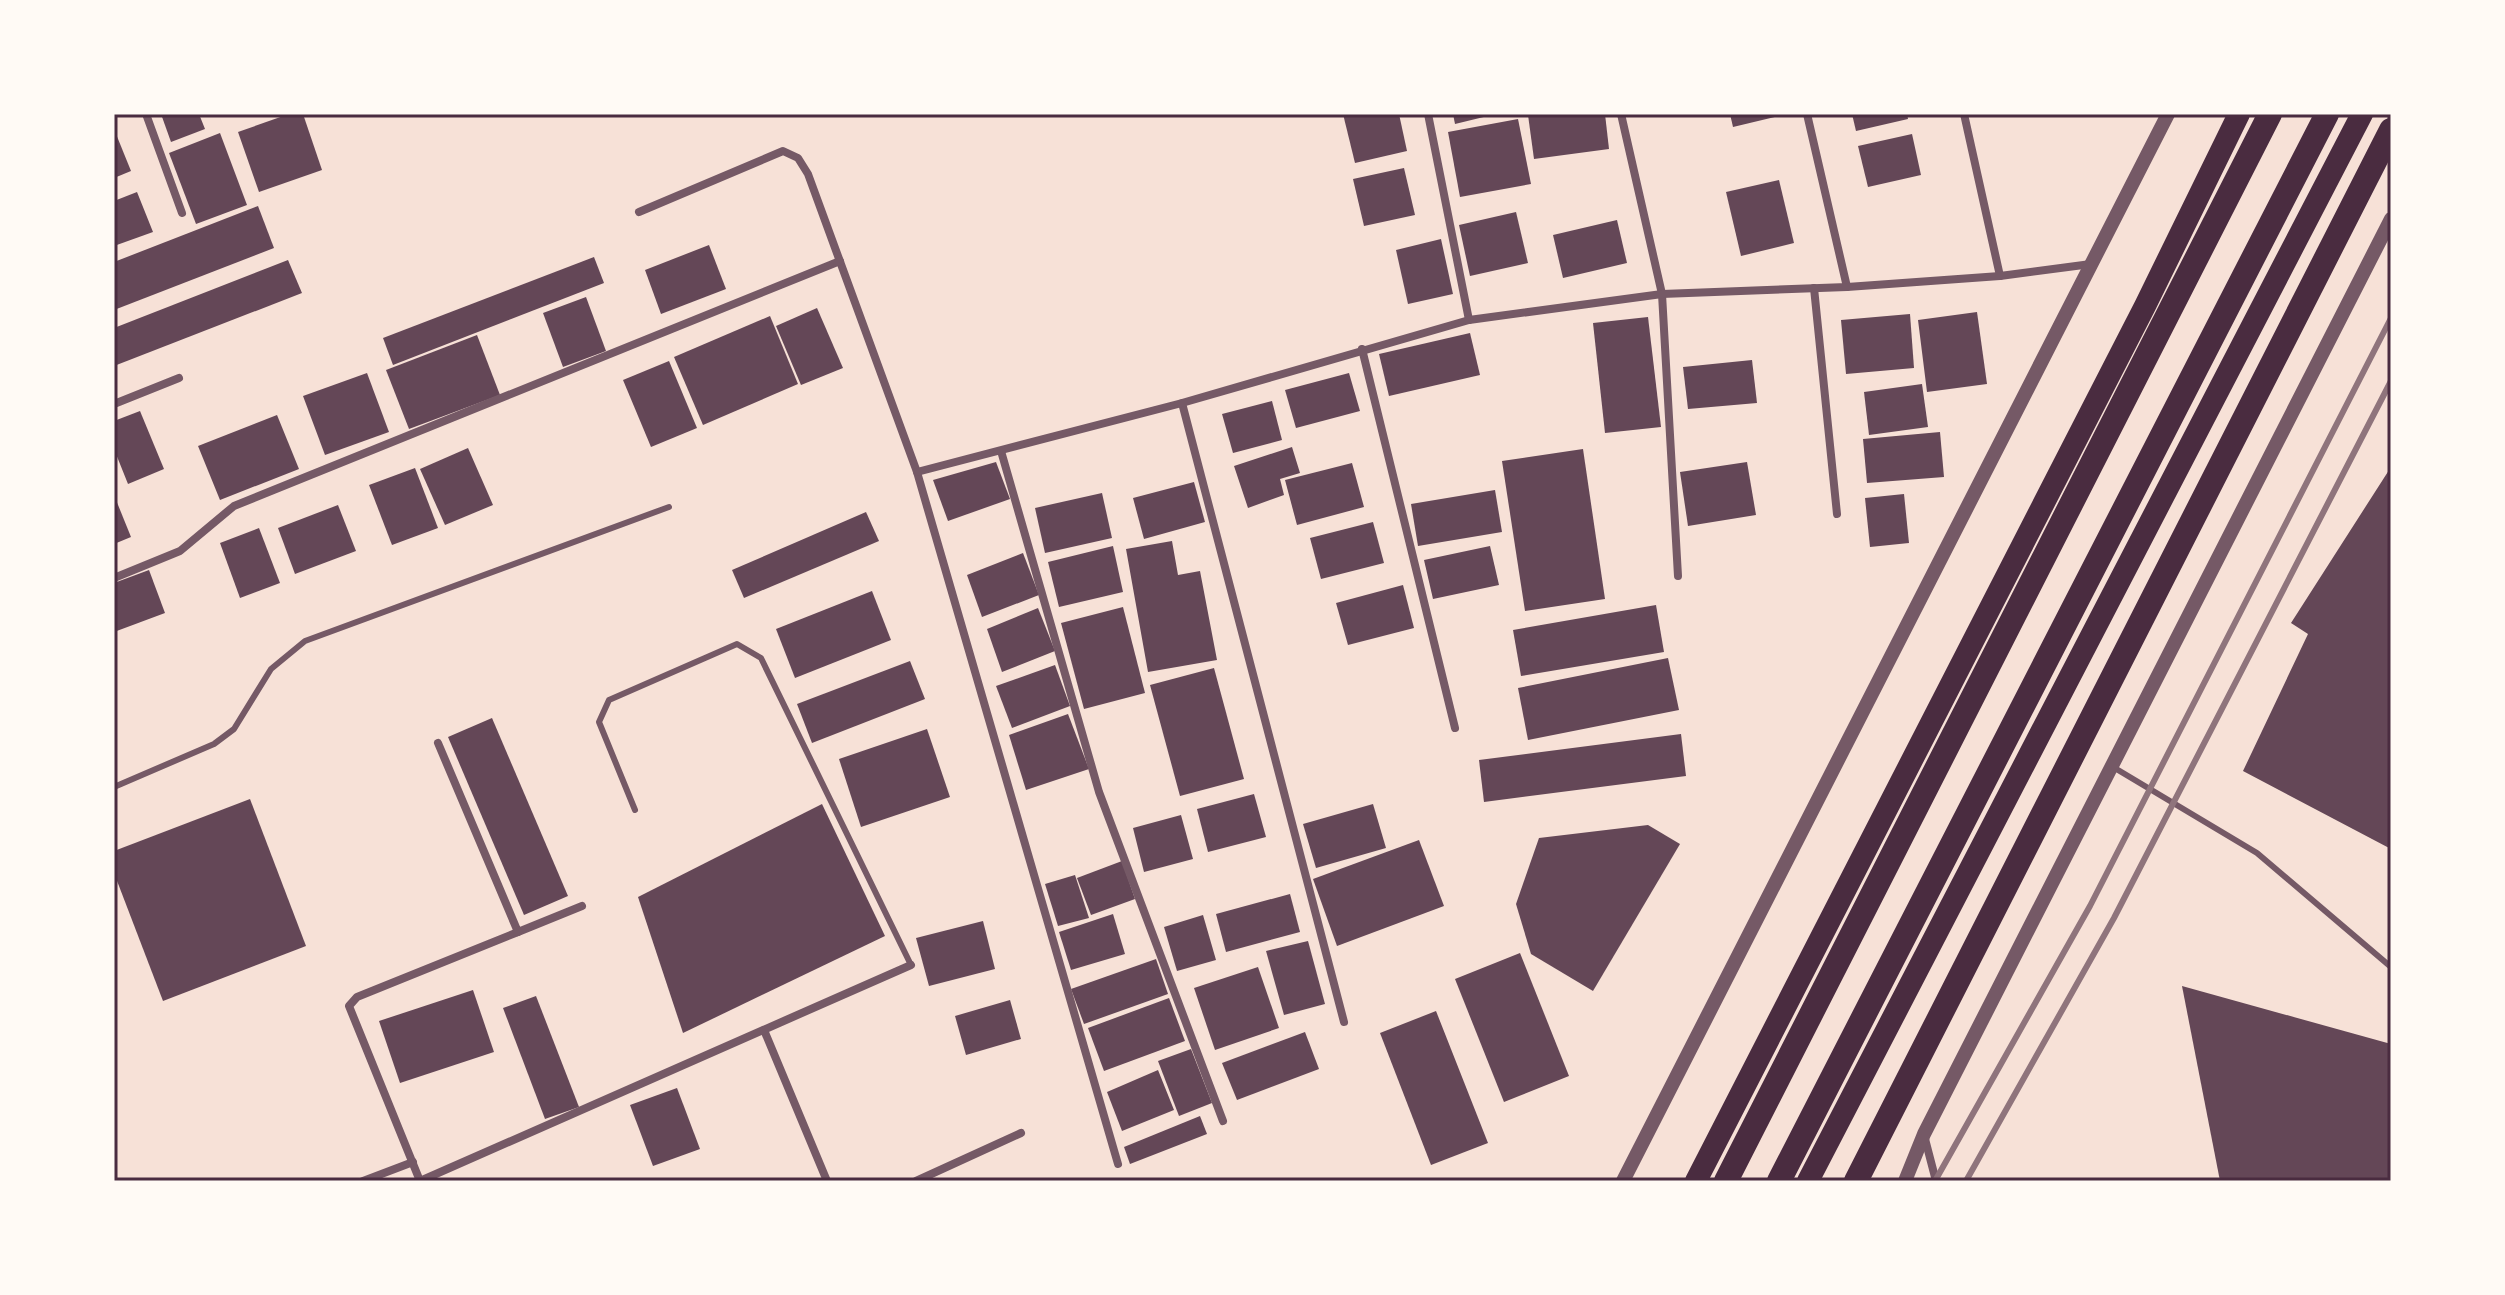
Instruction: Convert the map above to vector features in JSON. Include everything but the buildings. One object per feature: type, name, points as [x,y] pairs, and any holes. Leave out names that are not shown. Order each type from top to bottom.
[{"type":"highway","points":[[1696,1181],[2131,335],[2239,114]]},
{"type":"highway","points":[[1726,1181],[2270,114]]},
{"type":"highway","points":[[1779,1181],[2327,114]]},
{"type":"highway","points":[[1808,1181],[2362,114]]},
{"type":"highway","points":[[1856,1181],[2391,130]]},
{"type":"street","points":[[146,114],[182,213]]},
{"type":"street","points":[[1428,114],[1469,320]]},
{"type":"street","points":[[1621,114],[1662,294],[1678,576]]},
{"type":"street","points":[[1807,114],[1847,287]]},
{"type":"street","points":[[1964,114],[2000,276]]},
{"type":"street","points":[[1623,1181],[2168,114]]},
{"type":"street","points":[[639,212],[783,151],[798,158],[808,174],[917,472],[1118,1164]]},
{"type":"street","points":[[1905,1181],[1924,1134],[2391,219]]},
{"type":"street","points":[[114,578],[180,551],[234,506],[840,261]]},
{"type":"street","points":[[917,472],[1182,403],[1469,320],[1662,294],[1847,287],[2000,276],[2092,264]]},
{"type":"street","points":[[1814,288],[1837,514]]},
{"type":"street","points":[[1362,349],[1455,728]]},
{"type":"street","points":[[114,404],[179,378]]},
{"type":"street","points":[[1182,403],[1344,1022]]},
{"type":"street","points":[[1001,451],[1099,792],[1223,1121]]},
{"type":"street","points":[[438,743],[518,932]]},
{"type":"street","points":[[582,906],[351,1001],[350,1012],[420,1181],[911,965]]},
{"type":"street","points":[[764,1030],[827,1181]]},
{"type":"street","points":[[916,1181],[1021,1133]]},
{"type":"street","points":[[1924,1134],[1936,1181]]},
{"type":"street","points":[[363,1181],[413,1162]]},
{"type":"lane","points":[[114,787],[214,744],[234,729],[271,669],[305,641],[669,507]]},
{"type":"lane","points":[[635,810],[599,722],[609,700],[737,644],[761,658],[911,965]]},
{"type":"lane","points":[[2113,767],[2257,853],[2391,967]]},
{"type":"railway","points":[[1935,1181],[2090,906],[2391,318]]},
{"type":"railway","points":[[1966,1181],[2114,918],[2391,381]]}]
